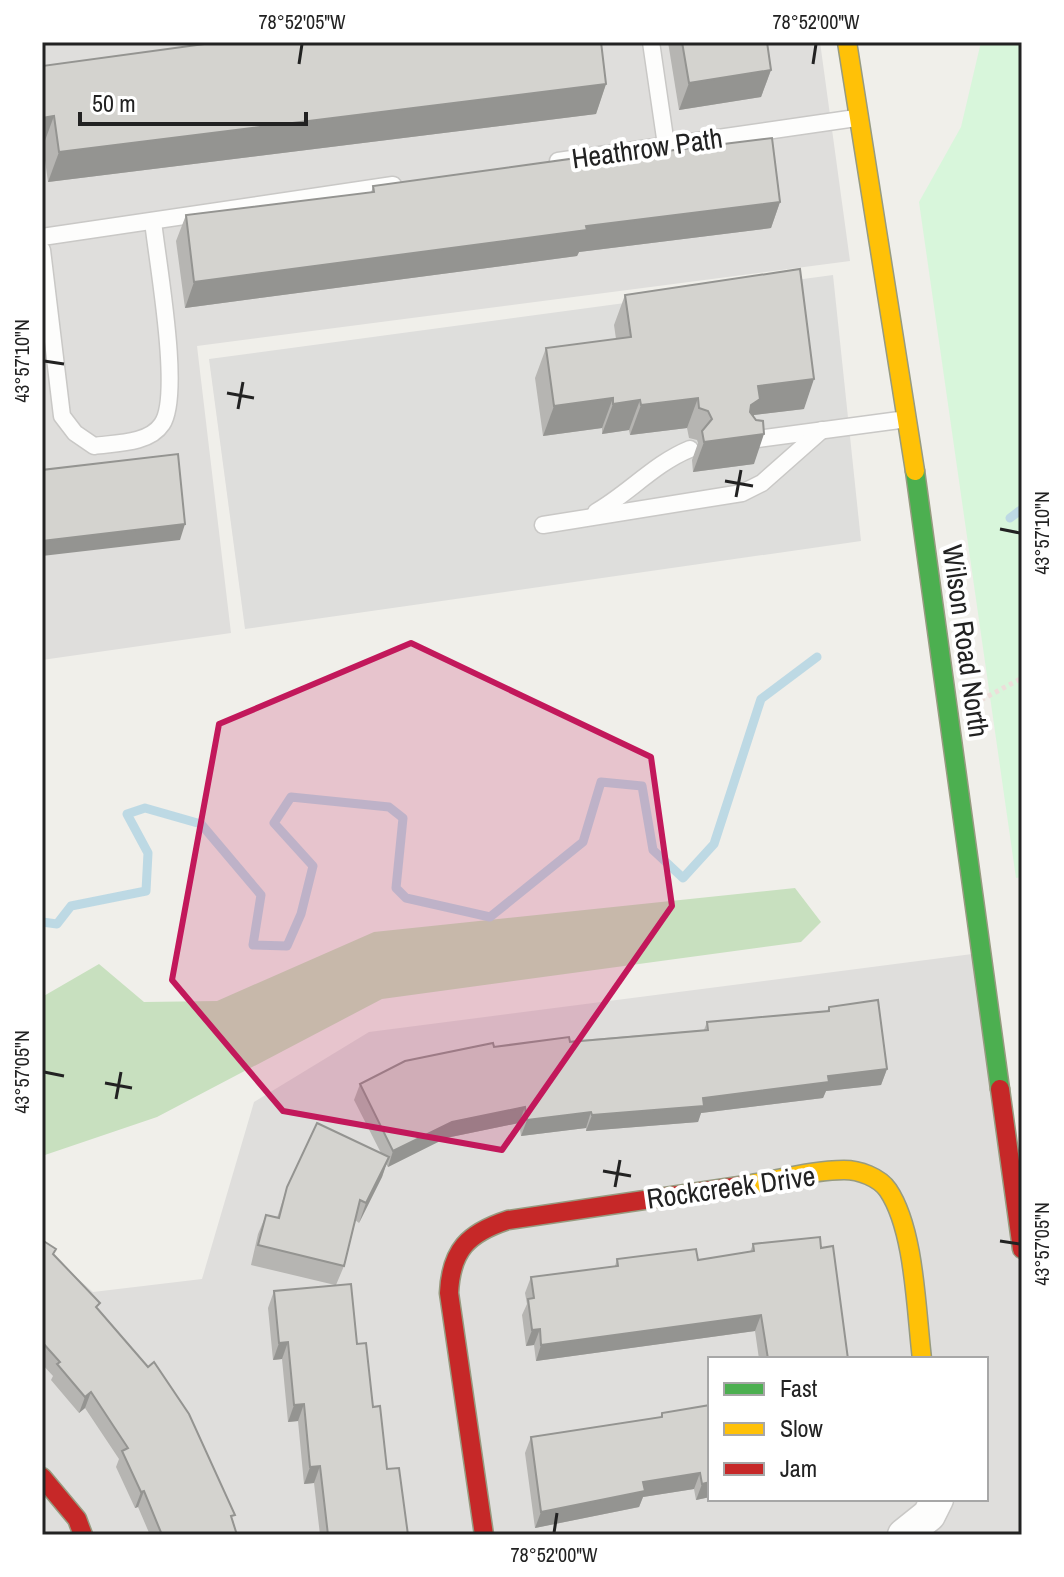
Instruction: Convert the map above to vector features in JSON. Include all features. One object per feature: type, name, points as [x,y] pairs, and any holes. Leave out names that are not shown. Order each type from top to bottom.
[{"type":"street","name":"Wilson Road North","points":[[847,42],[908,419],[1022,1249]]},
{"type":"street","name":"Rockcreek Drive","points":[[484,1535],[449,1293],[449,1269],[457,1245],[480,1228],[508,1220],[845,1170],[867,1174],[887,1189],[898,1212],[922,1357]]},
{"type":"street","points":[[42,1477],[77,1519],[83,1535]]},
{"type":"street","points":[[904,1535],[929,1515],[936,1501]]},
{"type":"lane","points":[[651,42],[666,145]]},
{"type":"lane","name":"Heathrow Path","points":[[542,163],[857,117]]},
{"type":"lane","points":[[42,237],[417,182]]},
{"type":"lane","points":[[42,250],[62,416],[75,433],[94,446],[147,437],[164,423],[171,379],[153,221]]},
{"type":"lane","points":[[750,440],[908,419]]},
{"type":"lane","points":[[543,525],[742,493],[762,483],[822,430]]},
{"type":"lane","points":[[584,519],[617,500],[674,455],[690,449]]},
{"type":"highlighted area","points":[[411,643],[651,757],[672,906],[502,1150],[283,1111],[172,980],[219,724]]},
{"type":"shaded area","points":[[42,42],[820,42],[850,261],[197,346],[231,633],[42,660]]},
{"type":"shaded area","points":[[833,275],[861,541],[245,629],[209,359]]},
{"type":"shaded area","points":[[980,953],[1022,1194],[1022,1535],[42,1535],[42,1247],[93,1292],[202,1279],[254,1102],[369,1032]]},
{"type":"green space","points":[[981,42],[1022,42],[1022,877],[1016,878],[919,202],[961,127]]},
{"type":"green space","points":[[795,888],[821,922],[801,942],[382,999],[157,1117],[42,1156],[42,997],[99,964],[144,1002],[217,1001],[374,932]]},
{"type":"building","points":[[219,42],[601,42],[606,84],[59,152],[54,116],[42,118],[42,66]]},
{"type":"building","points":[[682,42],[767,42],[771,70],[689,83]]},
{"type":"building","points":[[772,138],[780,202],[586,226],[587,230],[194,282],[186,215],[374,192],[373,186],[577,158],[577,162]]},
{"type":"building","points":[[800,269],[814,379],[758,386],[760,399],[751,405],[750,412],[756,420],[763,421],[764,434],[704,442],[702,431],[712,419],[708,411],[699,408],[698,398],[641,405],[640,400],[613,404],[613,398],[554,406],[546,348],[631,337],[625,295]]},
{"type":"building","points":[[178,454],[185,524],[42,541],[42,470]]},
{"type":"building","points":[[878,1000],[887,1069],[828,1076],[829,1082],[703,1098],[704,1106],[592,1115],[591,1112],[527,1120],[525,1107],[452,1122],[393,1151],[360,1084],[405,1061],[493,1043],[494,1047],[569,1037],[570,1042],[708,1030],[707,1022],[829,1011],[829,1007]]},
{"type":"building","points":[[317,1123],[389,1157],[366,1203],[360,1200],[344,1266],[258,1245],[266,1215],[279,1218],[287,1187]]},
{"type":"building","points":[[820,1237],[821,1248],[833,1246],[848,1357],[768,1357],[761,1315],[541,1345],[540,1329],[532,1330],[528,1299],[534,1298],[531,1277],[618,1266],[617,1259],[696,1249],[698,1260],[754,1251],[753,1244]]},
{"type":"building","points":[[42,1240],[56,1249],[53,1254],[100,1303],[96,1307],[148,1367],[154,1362],[189,1414],[235,1515],[231,1516],[237,1535],[162,1535],[144,1491],[141,1492],[122,1451],[128,1448],[91,1392],[85,1397],[42,1342]]},
{"type":"building","points":[[351,1284],[357,1344],[366,1343],[373,1407],[380,1406],[387,1469],[399,1468],[408,1535],[328,1535],[320,1466],[310,1467],[304,1404],[294,1405],[288,1342],[279,1343],[274,1291]]},
{"type":"building","points":[[708,1405],[708,1482],[702,1484],[700,1473],[643,1482],[645,1491],[541,1512],[531,1437],[662,1417],[662,1413]]},
{"type":"waterway","points":[[1010,518],[1022,509]]},
{"type":"waterway","points":[[42,922],[57,924],[71,906],[146,891],[148,853],[127,814],[145,808],[201,824],[261,895],[253,945],[287,946],[301,914],[313,866],[274,823],[291,797],[389,807],[403,818],[396,888],[406,898],[490,917],[583,842],[601,782],[642,786],[653,850],[683,878],[714,844],[761,699],[817,657]]},
{"type":"traffic: fast","points":[[915,471],[1000,1089]]},
{"type":"traffic: slow","points":[[847,42],[915,471]]},
{"type":"traffic: slow","points":[[746,1185],[832,1170],[856,1171],[884,1185],[897,1207],[909,1248],[922,1357]]},
{"type":"traffic: jam","points":[[1000,1089],[1022,1249]]},
{"type":"traffic: jam","points":[[484,1535],[449,1293],[453,1265],[464,1245],[482,1231],[508,1220],[746,1185]]},
{"type":"traffic: jam","points":[[42,1477],[77,1519],[83,1535]]}]
